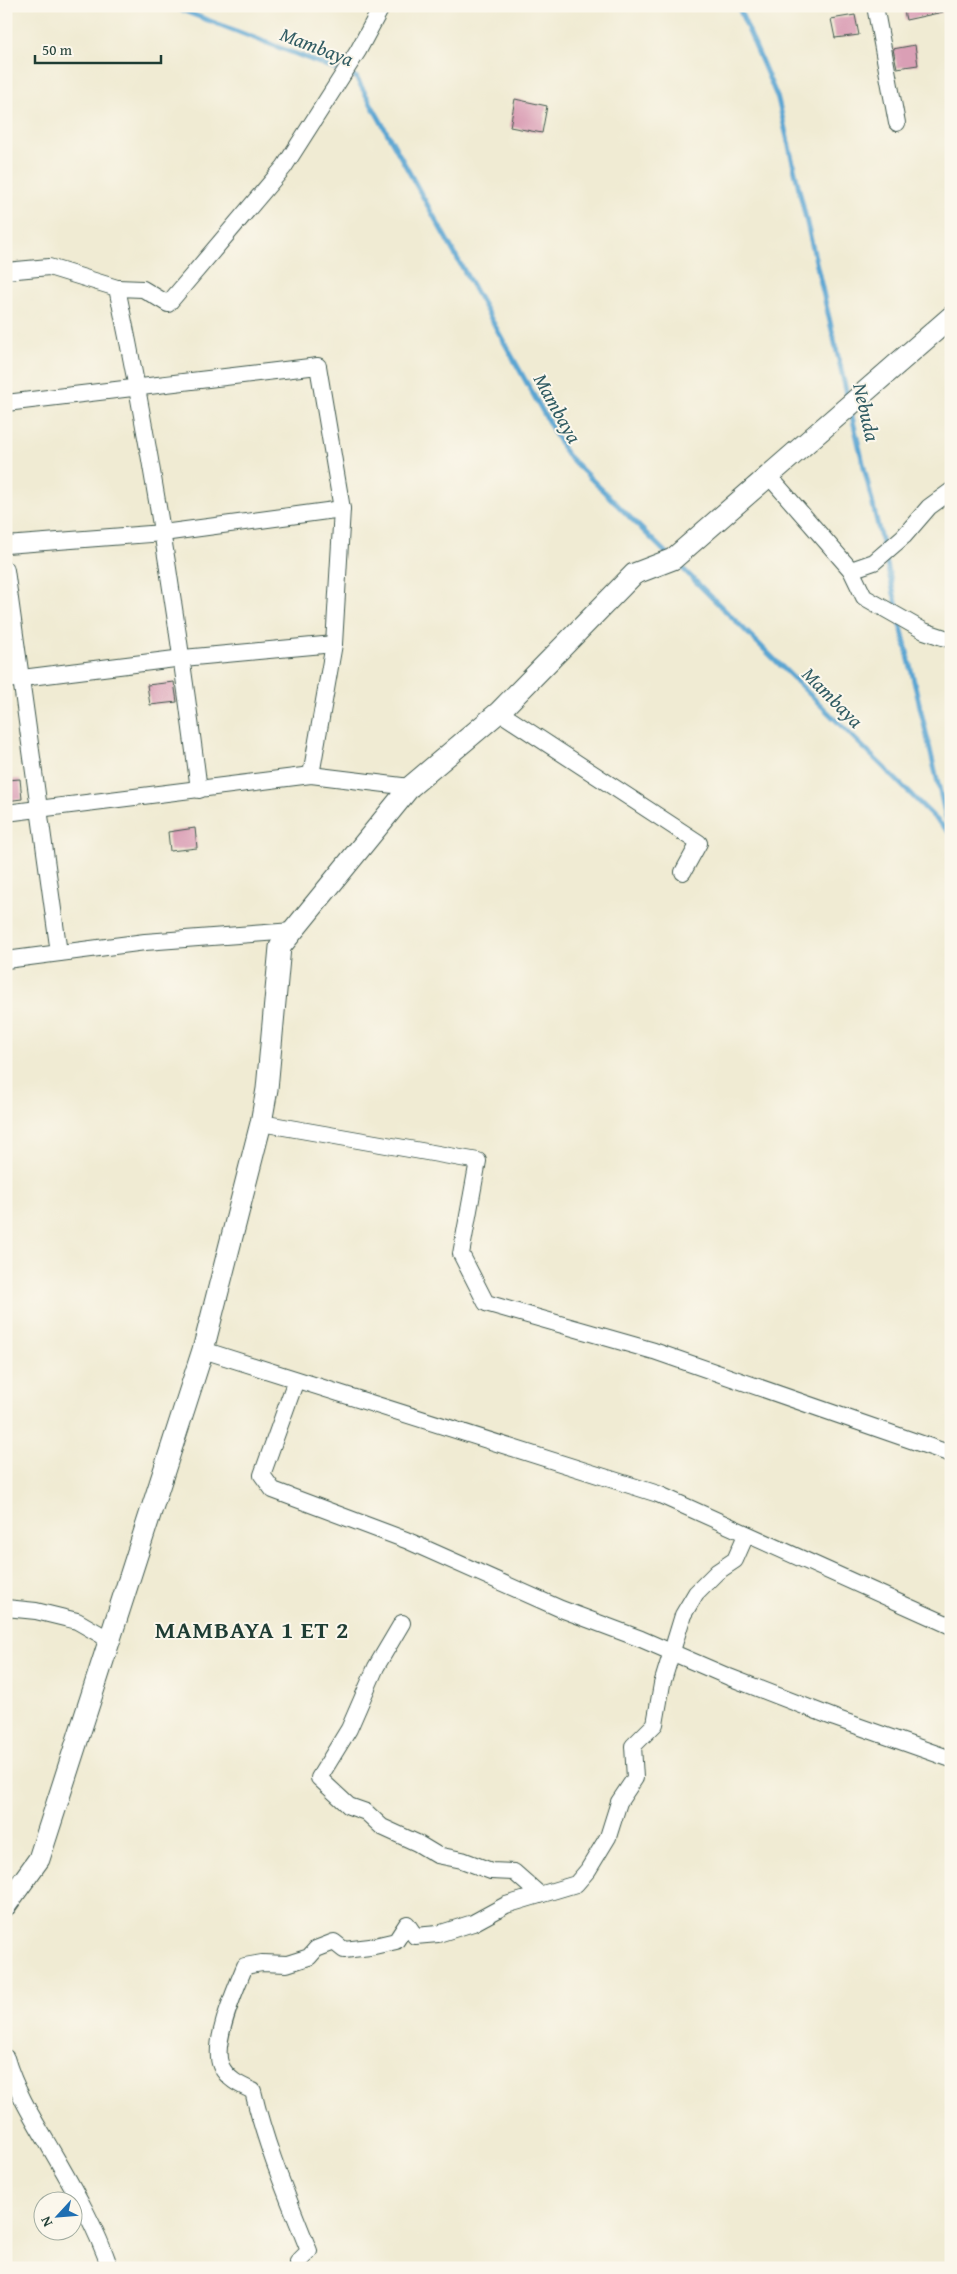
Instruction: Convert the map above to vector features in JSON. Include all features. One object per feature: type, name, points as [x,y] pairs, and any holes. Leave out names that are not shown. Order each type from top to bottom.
[{"type":"street","points":[[6,271],[49,267],[117,288],[143,289],[168,304],[284,167],[358,51],[382,6]]},
{"type":"street","points":[[875,6],[898,123]]},
{"type":"street","points":[[117,288],[138,387],[163,533],[183,658],[199,790]]},
{"type":"street","points":[[6,1905],[39,1859],[204,1350],[261,1123],[267,1089],[280,947],[410,787],[499,712],[634,574],[673,559],[951,316]]},
{"type":"street","points":[[6,403],[318,366],[342,508],[334,644],[311,775]]},
{"type":"street","points":[[768,476],[851,570],[864,597],[924,631],[951,640]]},
{"type":"street","points":[[851,570],[874,562],[904,536],[929,507],[951,491]]},
{"type":"street","points":[[6,545],[163,533],[342,508]]},
{"type":"street","points":[[6,570],[14,679],[39,809],[59,953]]},
{"type":"street","points":[[14,679],[183,658],[334,644]]},
{"type":"street","points":[[499,712],[699,843],[683,872]]},
{"type":"street","points":[[6,813],[311,775],[410,787]]},
{"type":"street","points":[[6,960],[145,942],[293,931]]},
{"type":"street","points":[[261,1123],[478,1161],[461,1254],[486,1303],[654,1351],[951,1454]]},
{"type":"street","points":[[204,1350],[658,1494],[951,1626]]},
{"type":"street","points":[[296,1380],[262,1475],[273,1490],[406,1540],[561,1609],[671,1652],[729,1678],[951,1759]]},
{"type":"street","points":[[299,2268],[298,2262],[309,2251],[279,2177],[253,2091],[234,2083],[220,2065],[219,2035],[245,1966],[262,1963],[287,1964],[309,1957],[316,1949],[334,1942],[344,1950],[378,1945],[396,1940],[407,1924],[415,1936],[438,1934],[473,1923],[506,1906],[576,1884],[588,1870],[608,1837],[619,1802],[634,1778],[633,1746],[655,1724],[671,1652],[683,1615],[696,1593],[717,1572],[735,1560],[746,1535]]},
{"type":"street","points":[[6,1608],[36,1611],[77,1621],[110,1640]]},
{"type":"street","points":[[402,1623],[376,1666],[349,1729],[319,1778],[348,1806],[366,1812],[382,1827],[417,1843],[437,1855],[462,1860],[491,1871],[514,1872],[540,1895]]},
{"type":"street","points":[[6,2058],[25,2104],[94,2227],[110,2268]]},
{"type":"building","points":[[903,6],[942,6],[943,12],[906,20]]},
{"type":"building","points":[[855,15],[859,35],[835,38],[831,19]]},
{"type":"building","points":[[915,45],[918,65],[897,68],[893,49]]},
{"type":"building","points":[[515,99],[547,106],[542,133],[510,127]]},
{"type":"building","points":[[174,682],[177,702],[150,705],[147,685]]},
{"type":"building","points":[[20,779],[22,799],[6,801],[6,780]]},
{"type":"building","points":[[195,828],[197,848],[170,851],[168,832]]},
{"type":"waterway","name":"Mambaya","points":[[171,6],[356,77],[567,455],[669,556]]},
{"type":"waterway","name":"Nebuda","points":[[738,6],[778,99],[848,399]]},
{"type":"waterway","name":"Nebuda","points":[[851,412],[898,611]]},
{"type":"waterway","name":"Mambaya","points":[[676,562],[951,834]]},
{"type":"waterway","name":"Nebuda","points":[[900,622],[949,830]]},
{"type":"district","name":"MAMBAYA 1 ET 2","points":[[252,1629]]}]
